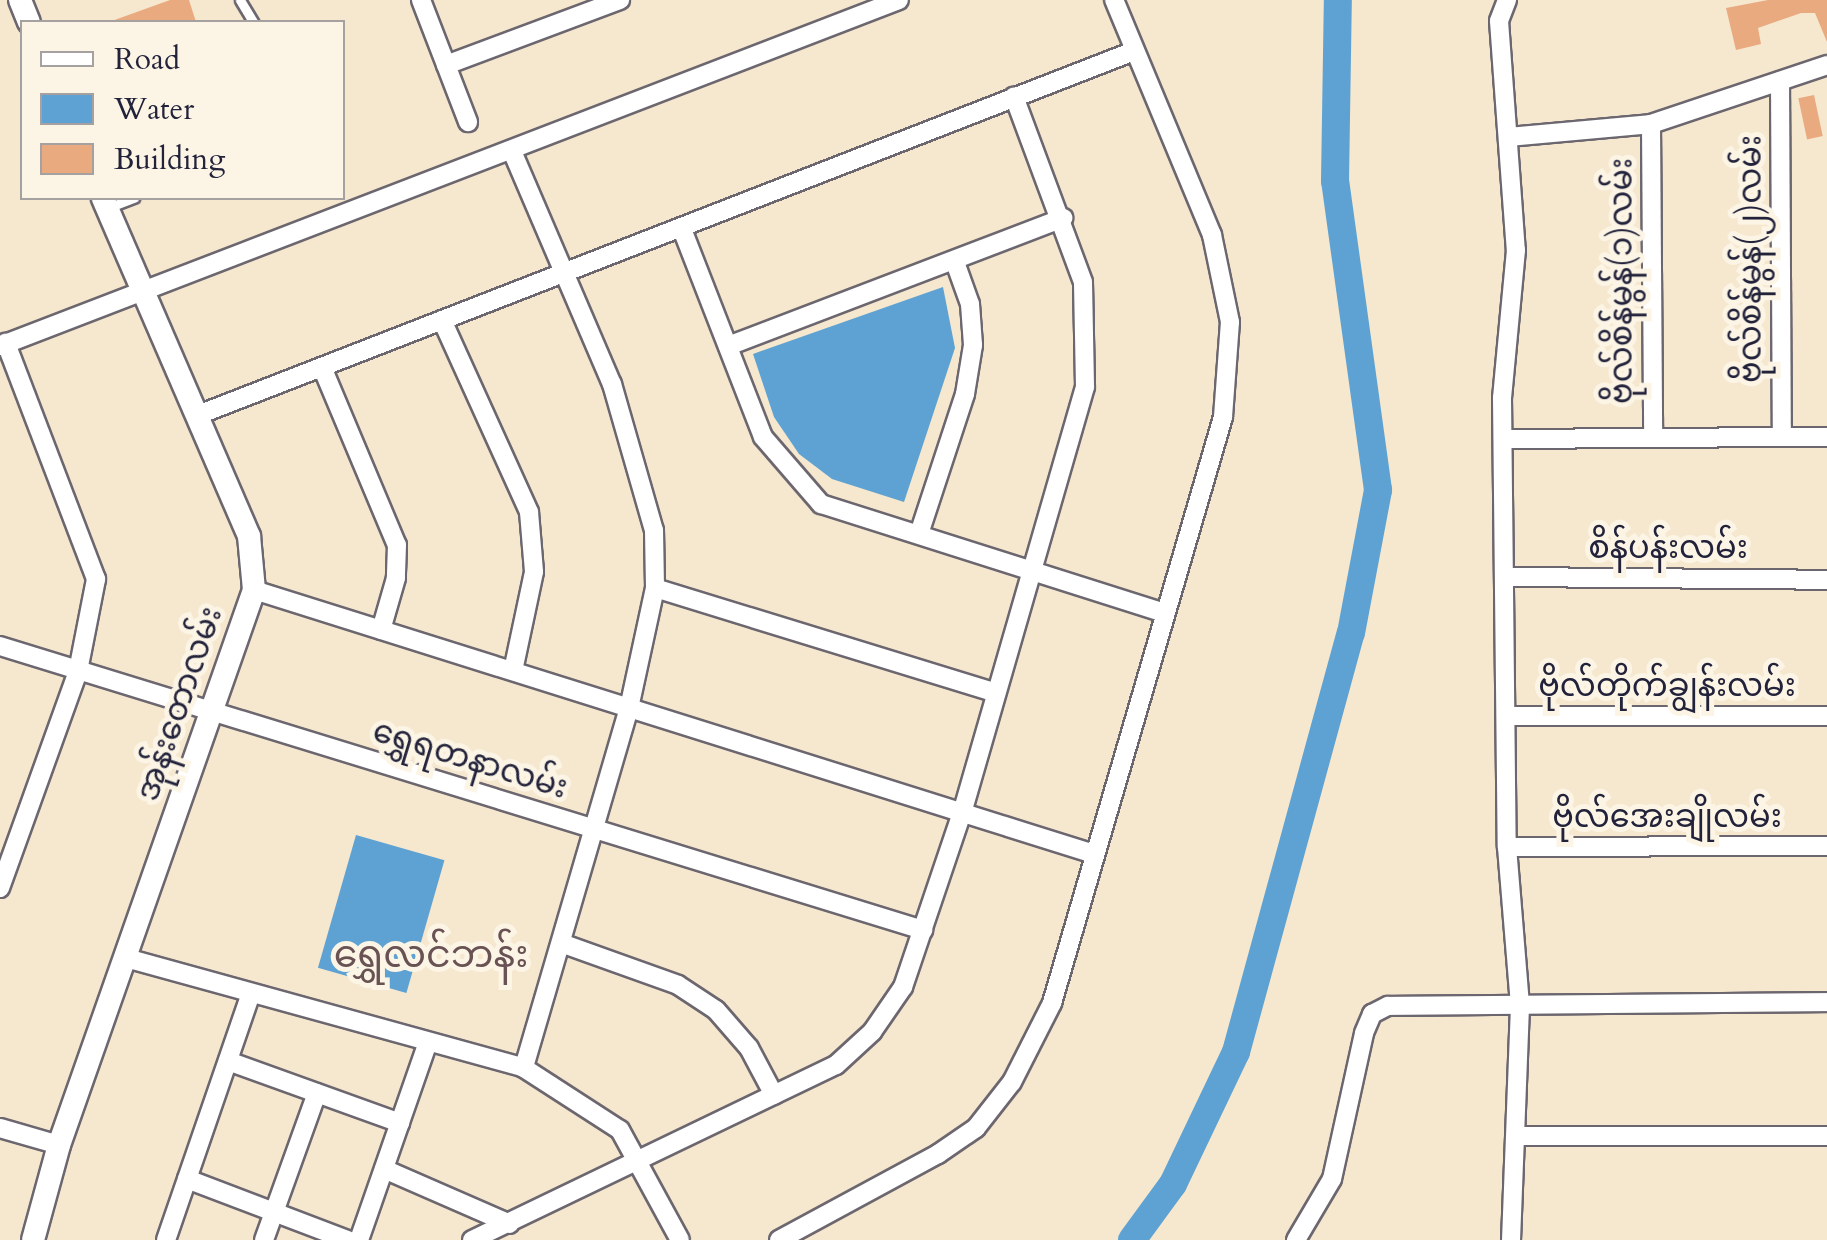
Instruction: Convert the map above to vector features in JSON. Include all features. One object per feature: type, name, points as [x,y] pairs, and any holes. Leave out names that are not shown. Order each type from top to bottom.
[{"type":"street","points":[[421,0],[468,122]]},
{"type":"street","points":[[446,65],[620,0]]},
{"type":"street","points":[[0,888],[78,672],[96,579],[3,344],[899,0]]},
{"type":"street","points":[[779,1240],[976,1128],[1012,1082],[1052,1003],[1223,417],[1230,322],[1212,235],[1114,0]]},
{"type":"street","points":[[1507,0],[1500,21],[1516,250],[1504,439],[1507,847],[1520,1006],[1512,1240]]},
{"type":"street","points":[[198,416],[1134,51]]},
{"type":"street","points":[[1510,138],[1651,124],[1827,64]]},
{"type":"street","name":"ဗိုလ်စိန်မွန်(၂)လမ်း","points":[[1780,81],[1782,437]]},
{"type":"street","points":[[472,1240],[836,1065],[872,1032],[903,987],[962,813],[1085,387],[1082,282],[1063,218],[1014,96]]},
{"type":"street","name":"ဗိုလ်စိန်မွန်(၁)လမ်း","points":[[1651,124],[1653,438]]},
{"type":"street","points":[[512,150],[640,463],[654,530],[654,588],[629,708],[524,1068]]},
{"type":"street","name":"အုန်းတောလမ်း","points":[[34,1240],[60,1146],[254,590],[250,536],[105,203]]},
{"type":"street","points":[[728,346],[1063,218]]},
{"type":"street","points":[[682,229],[763,437],[789,474],[821,504],[1165,613]]},
{"type":"street","points":[[919,534],[966,394],[973,344],[970,304],[955,262]]},
{"type":"street","points":[[442,320],[528,512],[534,572],[513,671]]},
{"type":"street","points":[[322,367],[396,545],[396,578],[381,630]]},
{"type":"street","points":[[1504,439],[1827,437]]},
{"type":"street","name":"စိန်ပန်းလမ်း","points":[[1508,577],[1827,580]]},
{"type":"street","points":[[654,588],[996,693]]},
{"type":"street","points":[[254,590],[1094,854]]},
{"type":"street","name":"ရွှေရတနာလမ်း","points":[[0,646],[923,930]]},
{"type":"street","name":"ဗိုလ်တိုက်ချွန်းလမ်း","points":[[1506,716],[1827,716]]},
{"type":"street","name":"ဗိုလ်အေးချိုလမ်း","points":[[1507,847],[1827,846]]},
{"type":"street","points":[[561,943],[678,985],[716,1010],[749,1048],[774,1095]]},
{"type":"street","points":[[126,958],[524,1068],[620,1130],[680,1240]]},
{"type":"street","points":[[166,1240],[252,993]]},
{"type":"street","points":[[1296,1240],[1332,1179],[1372,1014],[1388,1006],[1827,1002]]},
{"type":"street","points":[[359,1240],[428,1042]]},
{"type":"street","points":[[228,1062],[400,1123]]},
{"type":"street","points":[[264,1240],[317,1093]]},
{"type":"street","points":[[0,1128],[60,1146]]},
{"type":"street","points":[[1516,1136],[1827,1136]]},
{"type":"street","points":[[384,1168],[510,1224]]},
{"type":"street","points":[[187,1179],[348,1240]]},
{"type":"water","points":[[943,287],[955,348],[904,502],[832,479],[799,454],[774,417],[753,354]]},
{"type":"water","points":[[356,835],[444,860],[406,993],[318,968]]},
{"type":"building","points":[[170,0],[189,0],[195,20],[115,20]]},
{"type":"building","points":[[1768,0],[1827,0],[1827,42],[1815,13],[1801,13],[1758,28],[1761,44],[1736,50],[1726,8]]},
{"type":"building","points":[[1814,95],[1823,136],[1807,139],[1798,98]]},
{"type":"waterway","points":[[1132,1240],[1173,1184],[1236,1052],[1351,633],[1378,490],[1335,181],[1338,0]]},
{"type":"district","name":"ရွှေလင်ဘန်း","points":[[431,956]]}]
